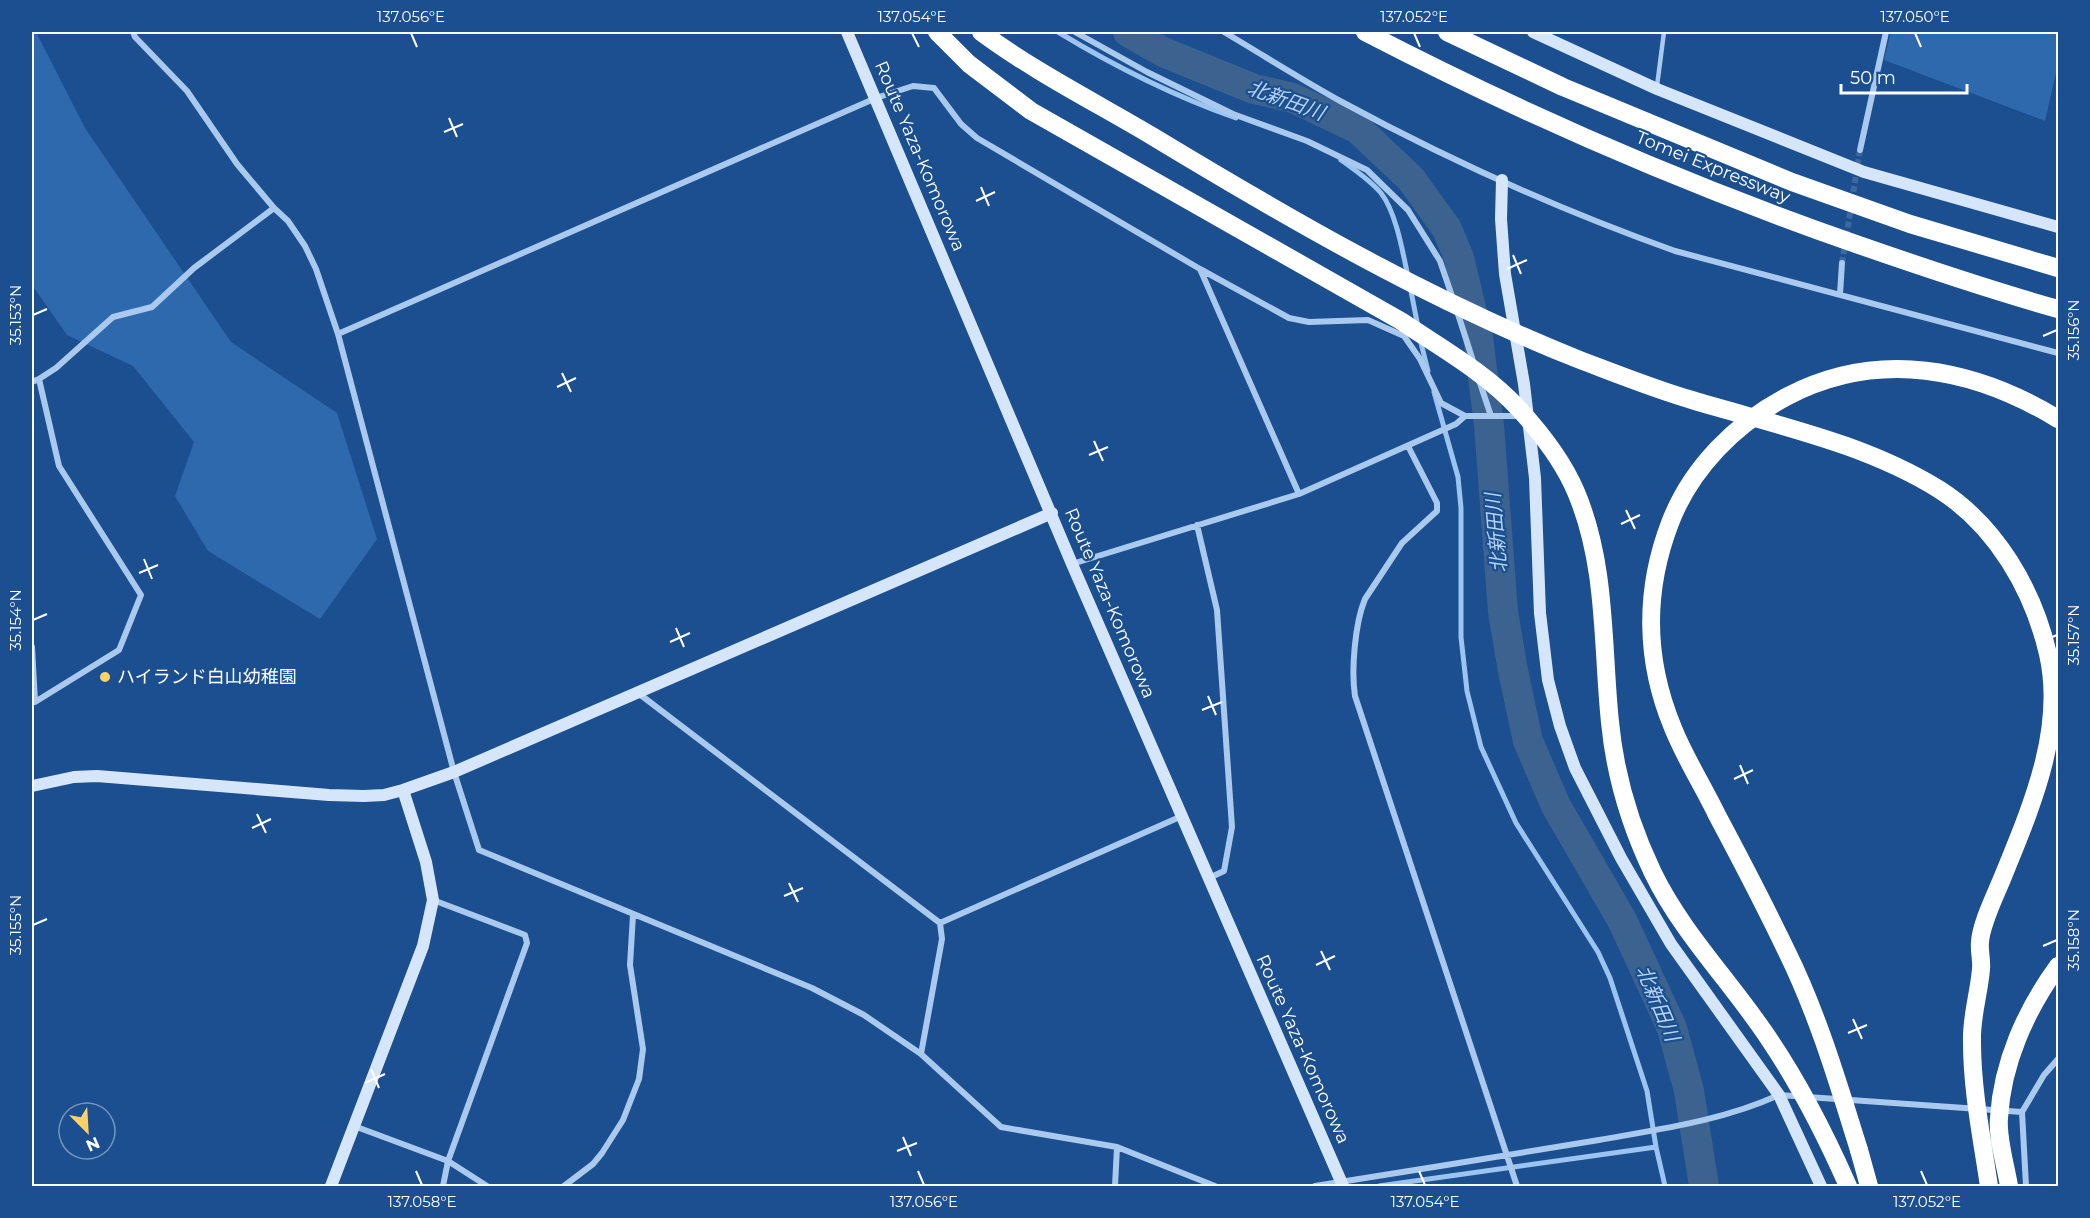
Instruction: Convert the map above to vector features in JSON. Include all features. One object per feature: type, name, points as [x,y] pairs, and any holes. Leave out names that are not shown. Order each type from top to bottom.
[{"type":"highway","points":[[937,32],[969,64],[1031,111],[1401,321],[1452,355],[1490,383],[1517,407],[1542,437],[1560,462],[1576,491],[1588,529],[1600,594],[1610,723],[1616,765],[1624,800],[1638,838],[1654,874],[1674,908],[1770,1039],[1818,1124],[1848,1186]]},
{"type":"highway","points":[[981,32],[1034,67],[1224,180],[1358,256],[1420,288],[1550,347],[1631,379],[1687,399],[1784,427],[1883,460],[1943,493],[1969,513],[1992,538],[2013,566],[2041,628],[2049,658],[2052,691],[2045,759],[2035,795],[1979,940],[1982,968],[1974,1008],[1971,1041],[1975,1089],[1989,1186]]},
{"type":"highway","name":"Tomei Expressway","points":[[1365,32],[1567,130],[1682,178],[1793,222],[1914,264],[2058,309]]},
{"type":"highway","name":"Tomei Expressway","points":[[1447,32],[1563,87],[1792,182],[1910,224],[2058,268]]},
{"type":"highway","points":[[1869,1186],[1840,1088],[1790,957],[1673,728],[1660,690],[1650,616],[1653,581],[1662,543],[1676,508],[1694,477],[1718,448],[1773,404],[1806,387],[1840,376],[1873,370],[1907,368],[1940,372],[1975,380],[2009,392],[2058,419]]},
{"type":"highway","points":[[2009,1186],[1998,1120],[2003,1084],[2025,1018],[2058,966]]},
{"type":"main road","name":"Route Yaza-Komorowa","points":[[847,32],[1072,564],[1343,1184]]},
{"type":"main road","points":[[1533,32],[1657,89],[1864,172],[2058,227]]},
{"type":"main road","points":[[1502,180],[1500,219],[1505,274],[1528,415],[1535,478],[1540,613],[1548,680],[1560,726],[1575,768],[1621,858],[1671,944],[1779,1095],[1821,1186]]},
{"type":"main road","points":[[32,786],[74,777],[97,776],[329,795],[384,795],[403,790],[454,772],[1052,513]]},
{"type":"main road","points":[[331,1186],[423,945],[433,900],[426,862],[403,790]]},
{"type":"street","points":[[133,32],[135,37],[187,91],[237,164],[288,221],[305,246],[316,269],[338,334],[454,772],[479,850],[812,988],[864,1015],[921,1054],[1001,1126],[1117,1147],[1215,1186]]},
{"type":"street","points":[[1075,32],[1148,72],[1233,114],[1307,141],[1367,170],[1408,210],[1440,261],[1491,416]]},
{"type":"street","points":[[1224,32],[1342,102],[1419,142],[1532,195],[1675,251],[2058,353]]},
{"type":"street","points":[[1860,150],[1886,32]]},
{"type":"street","points":[[338,334],[876,99],[913,86],[934,88],[962,124],[977,138],[1200,269],[1289,318],[1309,321],[1368,320],[1404,336],[1420,359],[1441,403],[1466,416],[1528,415]]},
{"type":"street","points":[[32,382],[56,368],[113,318],[152,307],[194,268],[274,208]]},
{"type":"street","points":[[1840,294],[1842,263]]},
{"type":"street","points":[[1200,269],[1299,494]]},
{"type":"street","points":[[32,647],[35,702],[118,651],[141,595],[59,466],[39,380]]},
{"type":"street","points":[[1072,564],[1299,494],[1456,424],[1466,416]]},
{"type":"street","points":[[1408,446],[1437,503],[1437,511],[1402,543],[1365,598],[1361,609],[1353,681],[1355,696],[1517,1186]]},
{"type":"street","points":[[1197,525],[1217,610],[1232,827],[1224,871],[1208,878]]},
{"type":"street","points":[[638,693],[940,923],[942,939],[921,1054]]},
{"type":"street","points":[[940,923],[1183,816]]},
{"type":"street","points":[[433,900],[525,935],[527,943],[448,1161],[443,1186]]},
{"type":"street","points":[[564,1186],[593,1164],[602,1153],[623,1120],[639,1079],[643,1049],[630,965],[633,915]]},
{"type":"street","points":[[2026,1186],[2022,1112],[2044,1075],[2058,1059]]},
{"type":"street","points":[[1315,1186],[1343,1184],[1712,1119],[1749,1109],[1779,1095],[2022,1112]]},
{"type":"street","points":[[354,1126],[448,1161],[487,1186]]},
{"type":"street","points":[[1115,1186],[1117,1147]]},
{"type":"lane","points":[[1657,89],[1664,32]]},
{"type":"shaded area","points":[[32,32],[36,32],[85,128],[231,342],[337,413],[377,539],[320,619],[208,551],[175,496],[194,442],[133,366],[67,335],[32,285]]},
{"type":"shaded area","points":[[1891,32],[2058,32],[2058,64],[2045,121],[1884,60]]},
{"type":"waterway","points":[[1058,32],[1145,80],[1236,118]]},
{"type":"waterway","name":"北新田川","points":[[1128,32],[1163,52],[1254,89],[1293,98],[1358,129],[1411,179],[1447,229],[1459,258],[1478,337],[1489,425],[1503,612],[1528,741],[1556,806],[1622,920],[1672,1028],[1689,1091],[1704,1186]]},
{"type":"waterway","points":[[1341,160],[1372,184],[1386,201],[1398,233],[1408,277]]},
{"type":"waterway","points":[[1410,286],[1418,327]]},
{"type":"waterway","points":[[1420,339],[1428,371]]},
{"type":"waterway","points":[[1379,1186],[1656,1147],[1647,1091],[1610,978],[1598,952],[1516,823],[1481,747],[1467,691],[1461,637],[1461,508],[1458,477],[1434,392]]},
{"type":"waterway","points":[[1656,1147],[1665,1186]]},
{"type":"tunnel","points":[[1842,263],[1860,150]]},
{"type":"place","name":"ハイランド白山幼稚園","points":[[105,677]]}]
